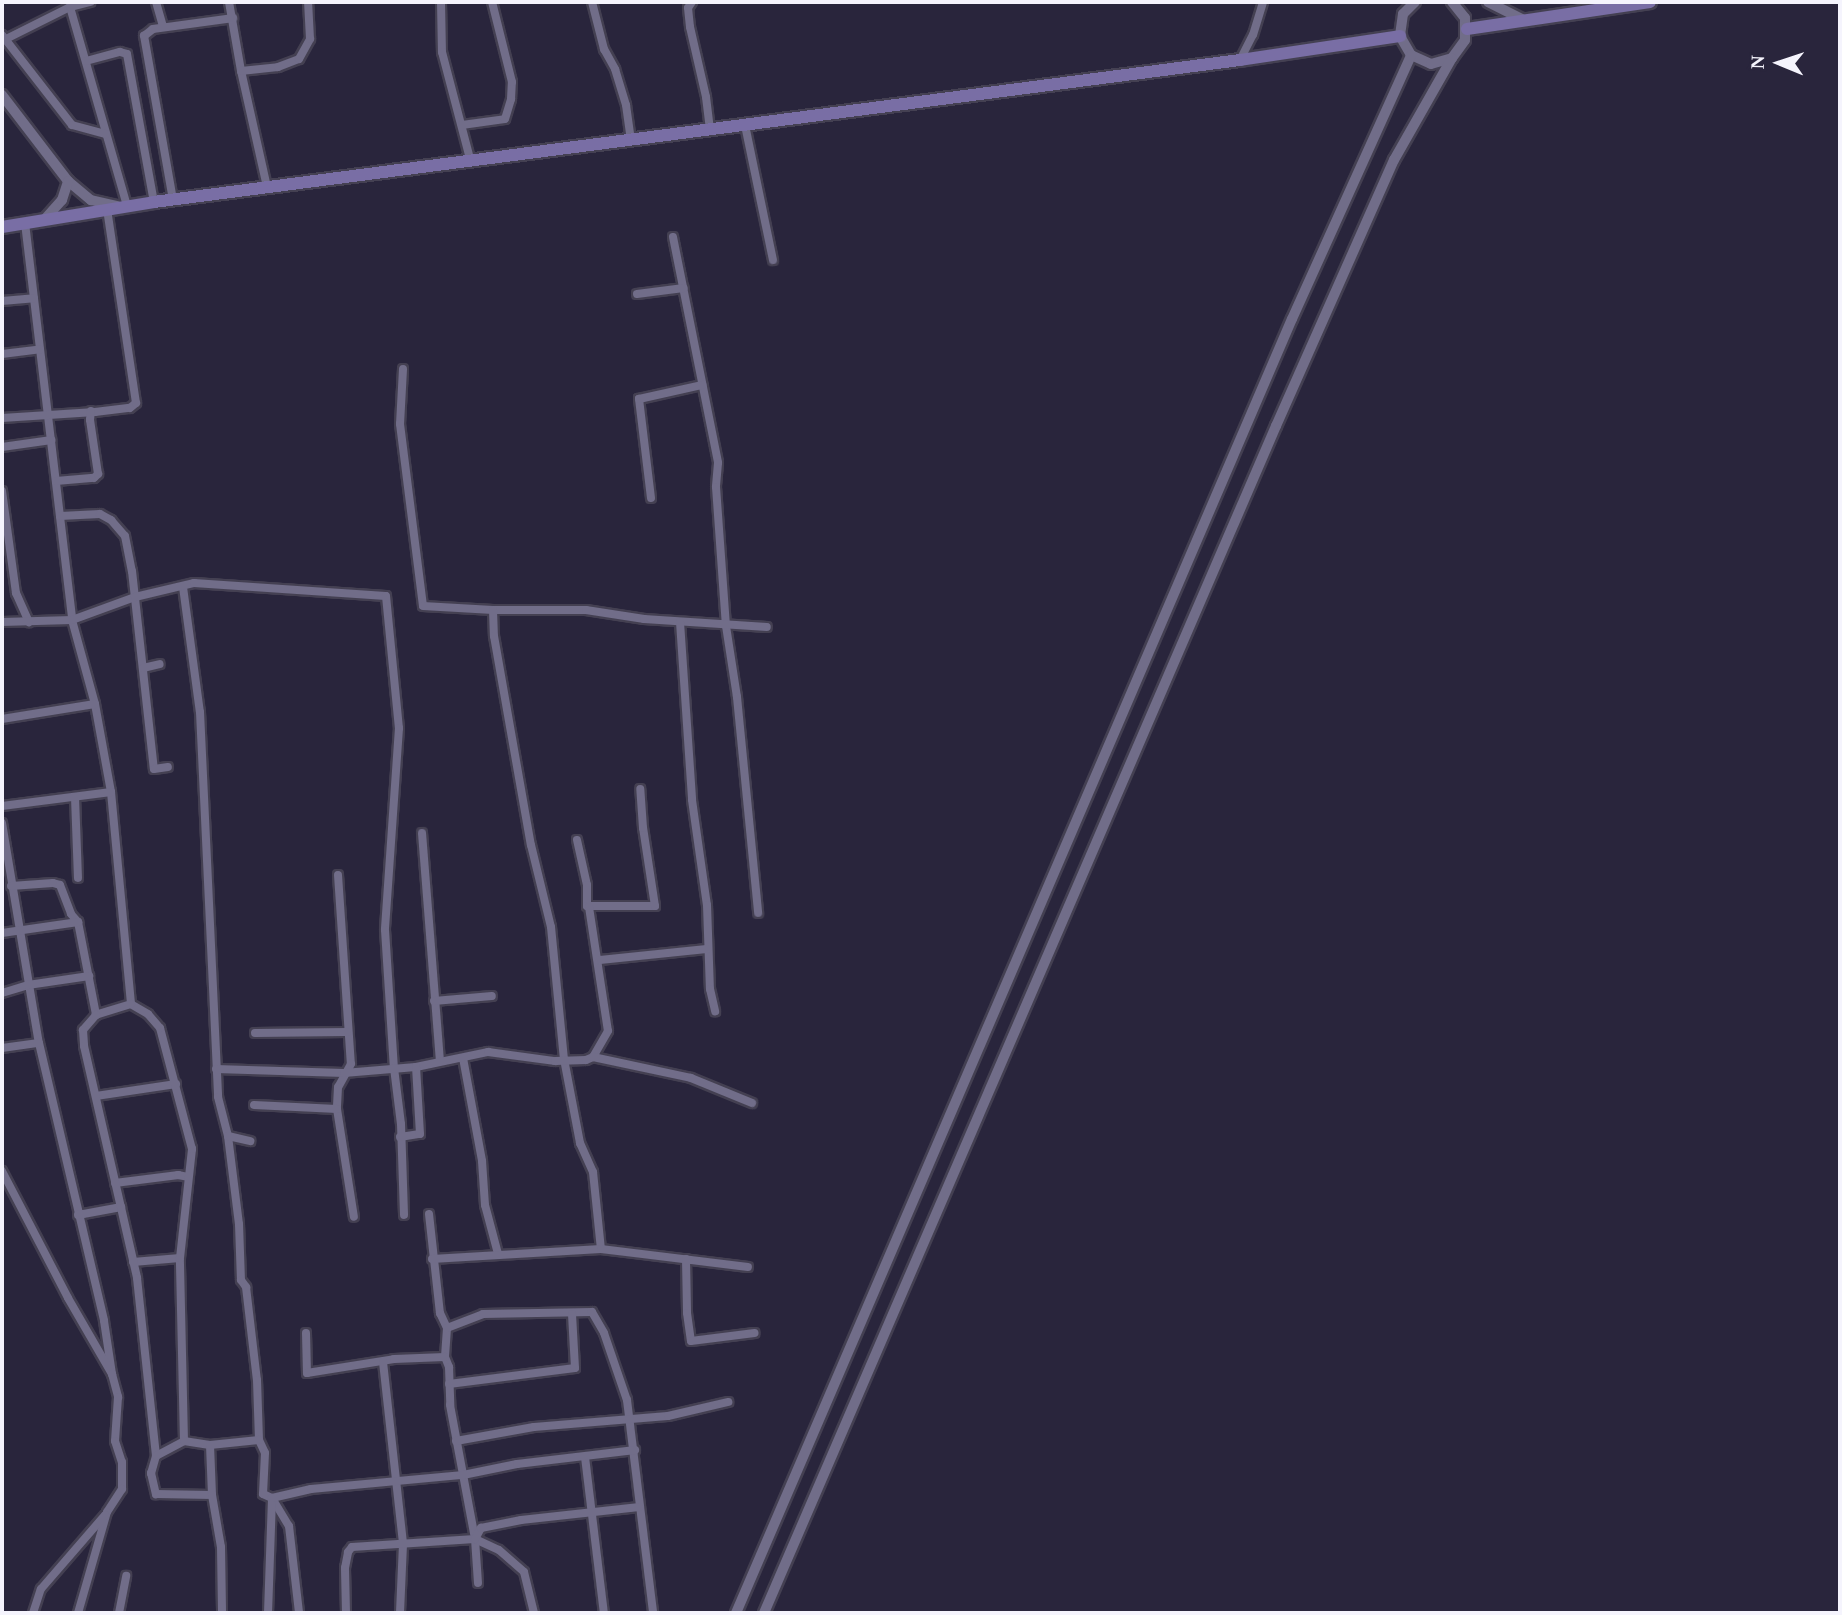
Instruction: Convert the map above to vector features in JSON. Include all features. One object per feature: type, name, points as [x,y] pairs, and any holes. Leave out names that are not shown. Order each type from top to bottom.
[{"type":"main road","points":[[1467,29],[1650,2]]},
{"type":"main road","points":[[2,227],[154,202],[1240,60],[1400,36]]},
{"type":"street","points":[[90,2],[70,7],[3,38],[72,125],[106,134]]},
{"type":"street","points":[[156,2],[163,27]]},
{"type":"street","points":[[229,2],[241,71],[267,187]]},
{"type":"street","points":[[241,71],[278,67],[299,59],[310,39],[308,2]]},
{"type":"street","points":[[441,2],[442,52],[470,159]]},
{"type":"street","points":[[462,125],[505,119],[512,99],[512,82],[492,2]]},
{"type":"street","points":[[592,2],[604,49],[615,69],[626,105],[631,139]]},
{"type":"street","points":[[692,2],[688,8],[690,27],[710,128]]},
{"type":"street","points":[[1240,60],[1253,35],[1263,2]]},
{"type":"street","points":[[1415,2],[1403,14],[1400,36],[1411,55],[1431,64],[1452,58]]},
{"type":"street","points":[[1488,2],[1524,20]]},
{"type":"street","points":[[764,1613],[1282,413],[1394,160],[1465,40],[1467,29],[1458,4]]},
{"type":"street","points":[[2,95],[68,181],[91,200],[124,207],[70,7]]},
{"type":"street","points":[[173,200],[144,36],[147,31],[163,27],[233,18]]},
{"type":"street","points":[[86,61],[120,52],[127,54],[154,202]]},
{"type":"street","points":[[736,1613],[1303,295],[1411,55]]},
{"type":"street","points":[[745,125],[773,260]]},
{"type":"street","points":[[44,220],[62,200],[68,181]]},
{"type":"street","points":[[2,418],[130,408],[136,403],[107,209]]},
{"type":"street","points":[[25,223],[72,620],[94,704],[111,792],[131,1004]]},
{"type":"street","points":[[673,237],[718,463],[716,487],[726,626],[737,697],[758,913]]},
{"type":"street","points":[[637,294],[684,288]]},
{"type":"street","points":[[2,301],[34,298]]},
{"type":"street","points":[[2,354],[40,349]]},
{"type":"street","points":[[402,369],[400,424],[422,606],[493,610],[586,610],[680,622],[767,627]]},
{"type":"street","points":[[651,498],[639,399],[702,386]]},
{"type":"street","points":[[56,481],[94,478],[98,474],[90,420],[92,411]]},
{"type":"street","points":[[2,447],[52,440]]},
{"type":"street","points":[[2,491],[16,593],[29,622]]},
{"type":"street","points":[[60,516],[89,513],[111,520],[125,536],[135,597],[154,769],[168,767]]},
{"type":"street","points":[[2,622],[72,620],[135,597],[194,583],[386,596],[399,728],[385,930],[404,1215]]},
{"type":"street","points":[[183,587],[200,712],[218,1097],[228,1136],[239,1224],[241,1280],[246,1287],[257,1380],[258,1440],[265,1453],[263,1494],[272,1498],[289,1526],[299,1613]]},
{"type":"street","points":[[493,610],[494,636],[531,845],[551,927],[564,1059],[580,1143],[593,1172],[601,1249]]},
{"type":"street","points":[[680,622],[692,800],[707,905],[707,949],[715,1011]]},
{"type":"street","points":[[143,668],[160,664]]},
{"type":"street","points":[[2,719],[94,704]]},
{"type":"street","points":[[589,907],[655,906],[640,789]]},
{"type":"street","points":[[2,806],[111,792]]},
{"type":"street","points":[[75,797],[78,878]]},
{"type":"street","points":[[2,823],[8,882],[19,928],[39,1043],[104,1321],[118,1397],[115,1441],[122,1462],[122,1489],[107,1512],[41,1590],[33,1613]]},
{"type":"street","points":[[422,833],[440,1060]]},
{"type":"street","points":[[578,840],[593,946],[599,960],[608,1031],[593,1057]]},
{"type":"street","points":[[338,875],[351,1064],[338,1087],[337,1109],[354,1217]]},
{"type":"street","points":[[8,882],[60,885],[71,914],[78,922],[96,1015]]},
{"type":"street","points":[[2,933],[19,928],[78,922]]},
{"type":"street","points":[[599,960],[707,949]]},
{"type":"street","points":[[2,993],[28,985],[89,976]]},
{"type":"street","points":[[435,1001],[492,996]]},
{"type":"street","points":[[184,1441],[180,1258],[192,1149],[160,1027],[148,1014],[131,1004],[96,1015],[83,1030],[133,1262],[156,1456],[151,1473],[156,1494],[212,1495]]},
{"type":"street","points":[[255,1033],[347,1032]]},
{"type":"street","points":[[2,1048],[39,1043]]},
{"type":"street","points":[[216,1069],[344,1073],[416,1067],[440,1060],[506,1052],[564,1059],[586,1060],[593,1057],[691,1078],[752,1103]]},
{"type":"street","points":[[463,1058],[482,1161],[485,1205],[498,1254]]},
{"type":"street","points":[[400,1137],[420,1134],[416,1067]]},
{"type":"street","points":[[96,1096],[176,1084]]},
{"type":"street","points":[[254,1105],[337,1109]]},
{"type":"street","points":[[228,1136],[250,1141]]},
{"type":"street","points":[[2,1171],[68,1298],[112,1374]]},
{"type":"street","points":[[115,1183],[178,1175],[188,1177]]},
{"type":"street","points":[[79,1215],[121,1207]]},
{"type":"street","points":[[429,1214],[440,1313],[447,1328],[445,1357],[449,1367],[456,1441],[475,1539],[478,1583]]},
{"type":"street","points":[[432,1259],[601,1249],[748,1267]]},
{"type":"street","points":[[133,1262],[180,1258]]},
{"type":"street","points":[[686,1259],[691,1341],[755,1333]]},
{"type":"street","points":[[447,1328],[483,1314],[592,1312],[604,1333],[627,1400],[653,1613]]},
{"type":"street","points":[[449,1384],[575,1368],[572,1314]]},
{"type":"street","points":[[306,1333],[307,1373],[383,1362],[445,1357]]},
{"type":"street","points":[[383,1362],[399,1482],[403,1544],[400,1613]]},
{"type":"street","points":[[456,1441],[534,1427],[629,1421],[728,1402]]},
{"type":"street","points":[[156,1456],[184,1441],[211,1445],[258,1440]]},
{"type":"street","points":[[211,1445],[212,1495],[221,1547],[222,1613]]},
{"type":"street","points":[[272,1498],[311,1489],[463,1475],[517,1464],[635,1450]]},
{"type":"street","points":[[585,1457],[604,1613]]},
{"type":"street","points":[[268,1613],[272,1498]]},
{"type":"street","points":[[475,1539],[481,1528],[521,1520],[639,1507]]},
{"type":"street","points":[[78,1613],[107,1512]]},
{"type":"street","points":[[346,1613],[348,1552],[362,1545],[475,1539],[499,1550],[524,1572],[534,1613]]},
{"type":"street","points":[[119,1613],[126,1576]]}]
